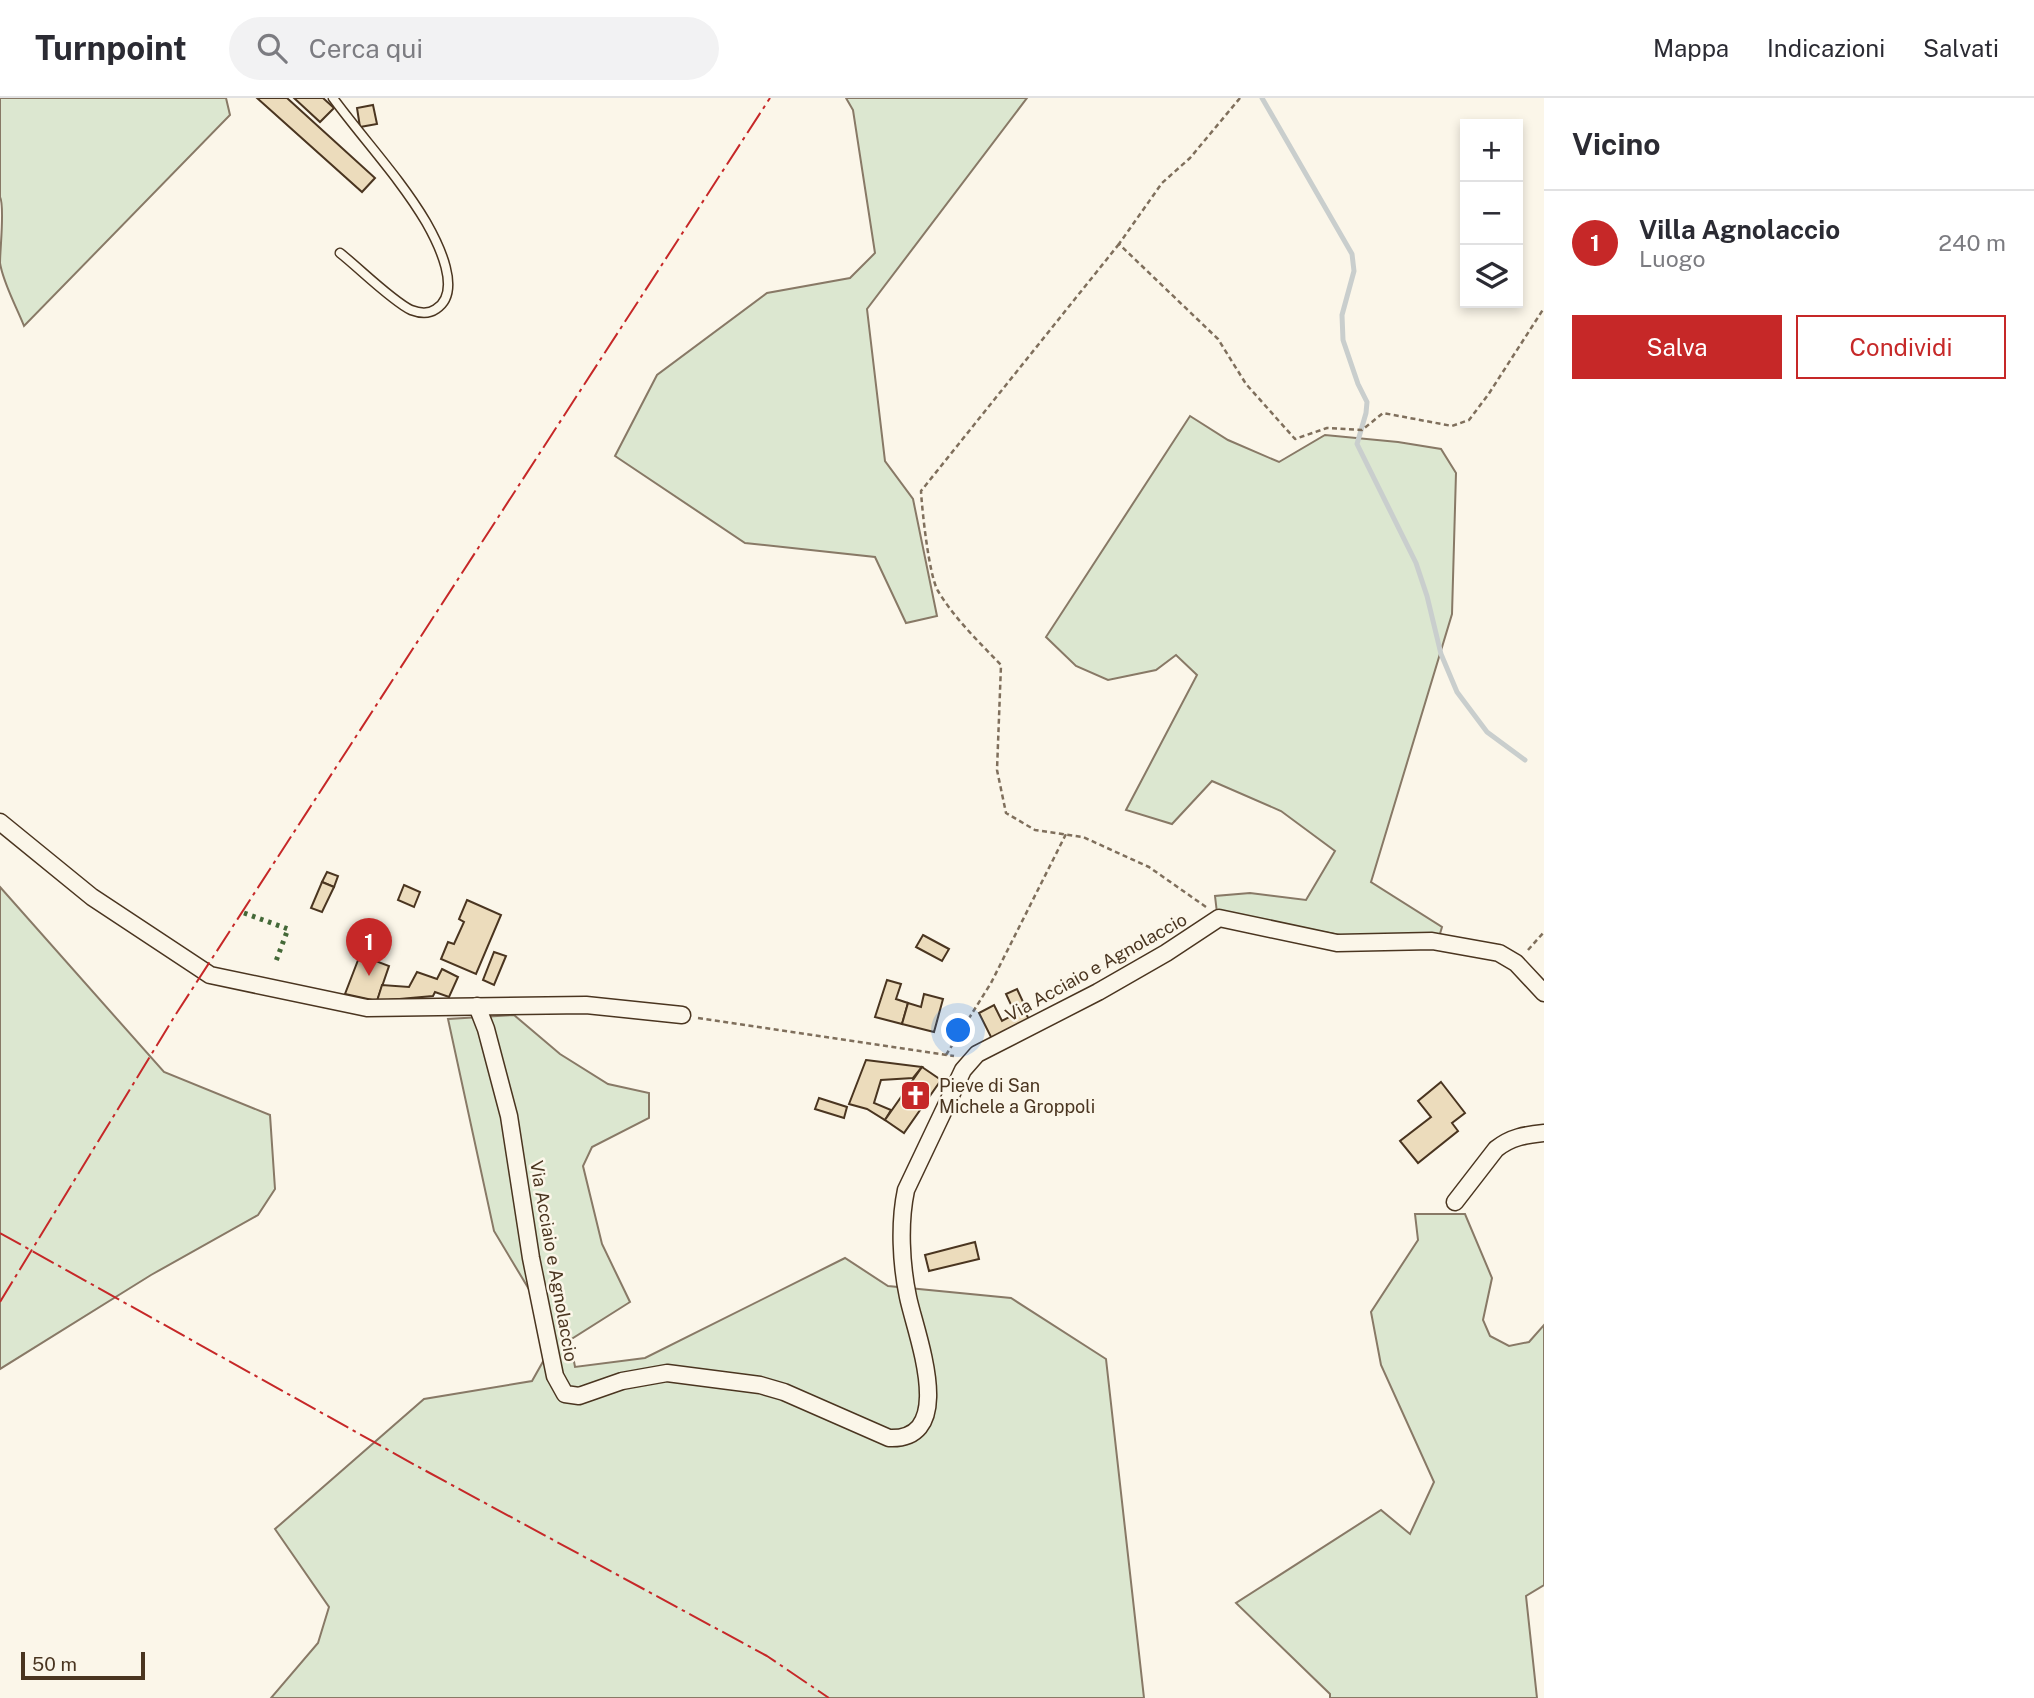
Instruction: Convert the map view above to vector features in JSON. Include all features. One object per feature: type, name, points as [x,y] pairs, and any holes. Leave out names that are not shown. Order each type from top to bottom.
[{"type":"street","points":[[0,822],[92,897],[210,975],[367,1008],[586,1005],[682,1015]]},
{"type":"street","points":[[1219,918],[1337,943],[1432,941],[1499,953],[1516,963],[1544,993]]},
{"type":"street","name":"Via Acciaio e Agnolaccio","points":[[477,1006],[486,1029],[509,1116],[531,1258],[555,1376],[565,1394],[579,1396],[622,1381],[667,1373],[760,1385],[783,1392],[889,1438],[900,1438],[911,1434],[922,1424],[927,1407],[926,1364],[904,1274],[906,1190],[963,1070],[971,1059],[986,1049],[1098,992],[1166,953],[1219,918]]},
{"type":"street","points":[[1455,1202],[1496,1149],[1505,1142],[1522,1135],[1544,1133]]},
{"type":"lane","points":[[333,98],[427,224],[447,272],[448,295],[436,309],[428,313],[411,309],[340,253]]},
{"type":"path","points":[[1219,918],[1149,867],[1083,837],[1035,830],[1006,813],[997,770],[1001,665],[971,633],[937,589],[922,514],[921,491],[1119,244],[1162,183],[1190,158],[1240,98]]},
{"type":"path","points":[[1119,244],[1218,339],[1246,384],[1295,439],[1327,428],[1362,430],[1383,413],[1452,426],[1469,420],[1544,308]]},
{"type":"path","points":[[946,1055],[990,983],[1066,834]]},
{"type":"path","points":[[1516,963],[1544,932]]},
{"type":"path","points":[[682,1015],[971,1059]]},
{"type":"green space","points":[[0,98],[226,98],[230,115],[24,326],[0,263]]},
{"type":"green space","points":[[846,98],[1027,98],[867,309],[885,461],[913,499],[937,616],[906,623],[875,557],[745,543],[615,456],[657,375],[767,293],[850,278],[875,253],[853,110]]},
{"type":"green space","points":[[1190,416],[1228,440],[1279,462],[1325,435],[1441,449],[1456,473],[1452,614],[1371,882],[1442,927],[1439,937],[1346,936],[1217,913],[1215,896],[1250,893],[1306,900],[1335,851],[1281,811],[1212,781],[1172,824],[1126,810],[1197,675],[1176,655],[1156,670],[1108,680],[1076,666],[1046,637]]},
{"type":"green space","points":[[0,887],[164,1072],[270,1115],[275,1189],[258,1215],[151,1275],[0,1369]]},
{"type":"green space","points":[[514,1015],[560,1054],[608,1084],[649,1093],[649,1118],[592,1147],[583,1166],[602,1244],[630,1302],[570,1340],[575,1367],[645,1358],[845,1258],[888,1286],[1011,1298],[1106,1359],[1144,1698],[271,1698],[318,1643],[329,1607],[275,1529],[424,1399],[532,1381],[545,1358],[530,1291],[494,1231],[448,1019]]},
{"type":"green space","points":[[1415,1214],[1465,1214],[1492,1278],[1483,1320],[1490,1336],[1509,1346],[1529,1342],[1544,1325],[1544,1585],[1526,1596],[1537,1698],[1330,1698],[1330,1694],[1236,1603],[1381,1510],[1410,1534],[1434,1482],[1381,1365],[1371,1312],[1418,1240]]},
{"type":"building","points":[[257,98],[287,98],[375,178],[362,192]]},
{"type":"building","points":[[294,98],[323,98],[334,108],[320,122]]},
{"type":"building","points":[[373,105],[377,124],[360,127],[357,108]]},
{"type":"building","points":[[327,872],[338,876],[334,887],[322,882]]},
{"type":"building","points":[[322,882],[334,887],[322,912],[311,908]]},
{"type":"building","points":[[404,885],[420,892],[414,907],[398,900]]},
{"type":"building","points":[[467,900],[501,915],[476,974],[441,959],[448,942],[454,944],[464,922],[459,919]]},
{"type":"building","points":[[923,935],[949,949],[942,961],[916,947]]},
{"type":"building","points":[[494,952],[506,956],[494,985],[483,980]]},
{"type":"building","points":[[360,955],[389,966],[377,1001],[345,994]]},
{"type":"building","points":[[442,969],[458,977],[449,997],[435,992],[433,996],[377,1001],[382,985],[409,987],[417,972],[437,979]]},
{"type":"building","points":[[887,980],[901,984],[896,999],[908,1003],[902,1024],[875,1017]]},
{"type":"building","points":[[1017,989],[1024,1004],[1013,1009],[1006,994]]},
{"type":"building","points":[[924,994],[943,999],[934,1032],[902,1024],[908,1003],[921,1007]]},
{"type":"building","points":[[994,1005],[1002,1021],[1024,1009],[1030,1022],[993,1041],[979,1013]]},
{"type":"building","points":[[866,1060],[922,1067],[913,1078],[881,1080],[874,1103],[891,1110],[885,1120],[867,1109],[849,1104]]},
{"type":"building","name":"Pieve di San Michele a Groppoli","points":[[922,1067],[941,1080],[904,1133],[885,1120]]},
{"type":"building","points":[[1441,1082],[1465,1113],[1452,1123],[1458,1131],[1418,1163],[1400,1141],[1431,1117],[1418,1101]]},
{"type":"building","points":[[819,1098],[847,1107],[844,1118],[815,1109]]},
{"type":"building","points":[[975,1242],[979,1259],[929,1271],[925,1255]]},
{"type":"waterway","points":[[1262,98],[1352,254],[1354,271],[1342,315],[1343,340],[1367,402],[1357,444],[1416,563],[1441,654],[1457,692],[1487,732],[1525,760]]},
{"type":"hedge","points":[[244,913],[288,929],[276,961]]},
{"type":"power","points":[[0,1302],[176,1014],[770,98]]},
{"type":"power","points":[[0,1233],[415,1465],[767,1656],[829,1698]]},
{"type":"place","name":"Villa Agnolaccio","points":[[369,976]]},
{"type":"place","name":"Pieve di San Michele a Groppoli","points":[[916,1095]]}]
